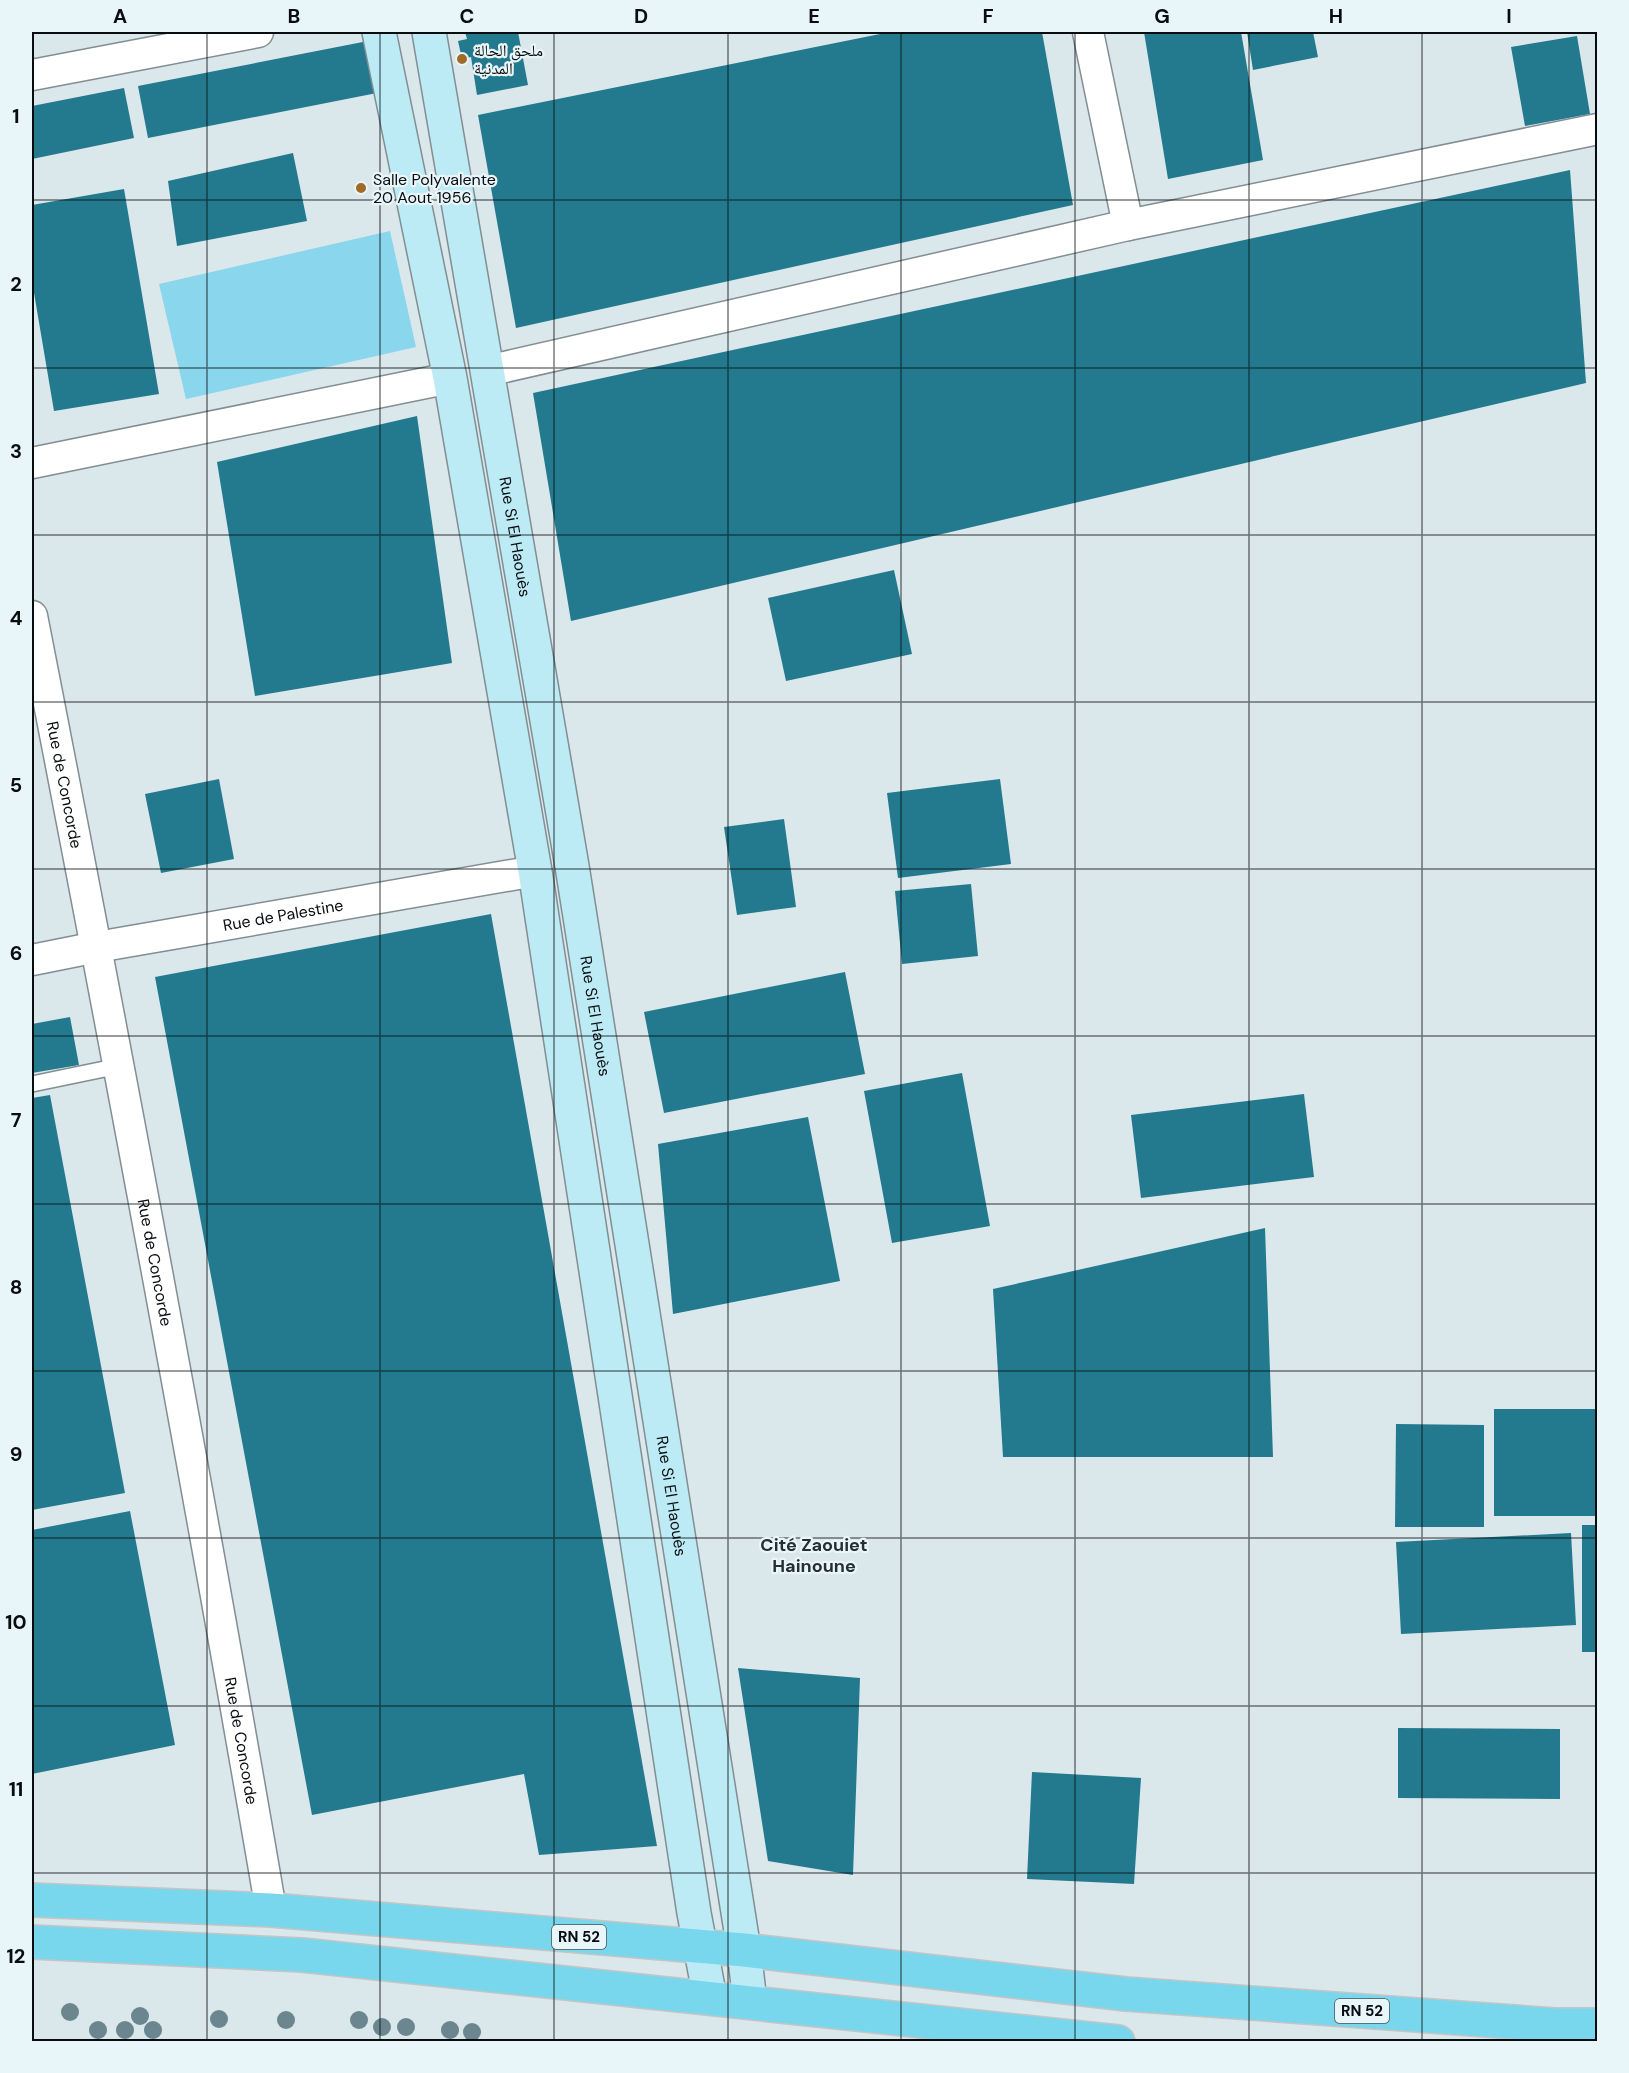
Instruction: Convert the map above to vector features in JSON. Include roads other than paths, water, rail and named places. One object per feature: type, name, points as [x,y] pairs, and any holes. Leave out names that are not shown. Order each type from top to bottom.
[{"type":"main road","name":"RN 52","points":[[32,1900],[271,1910],[744,1950],[1126,1994],[1555,2025],[1598,2025]]},
{"type":"main road","points":[[32,1942],[302,1955],[1118,2042]]},
{"type":"main road","points":[[1555,2025],[1598,2008]]},
{"type":"street","points":[[32,75],[258,32]]},
{"type":"street","points":[[379,32],[450,378],[535,871],[694,1913],[710,1998]]},
{"type":"street","name":"Rue Si El Haouès","points":[[429,32],[572,866],[744,1950],[750,2002]]},
{"type":"street","points":[[1088,32],[1128,225]]},
{"type":"street","points":[[32,464],[487,371],[1128,225],[1598,129]]},
{"type":"street","name":"Rue de Concorde","points":[[32,616],[190,1446],[271,1910]]},
{"type":"street","points":[[535,871],[572,866]]},
{"type":"street","name":"Rue de Palestine","points":[[32,960],[535,871]]},
{"type":"lane","points":[[32,1084],[119,1066]]},
{"type":"place","name":"ملحق الحالة المدنية","points":[[462,59]]},
{"type":"place","name":"Salle Polyvalente 20 Aout 1956","points":[[361,188]]},
{"type":"district","name":"Cité Zaouiet Hainoune","points":[[814,1555]]}]
